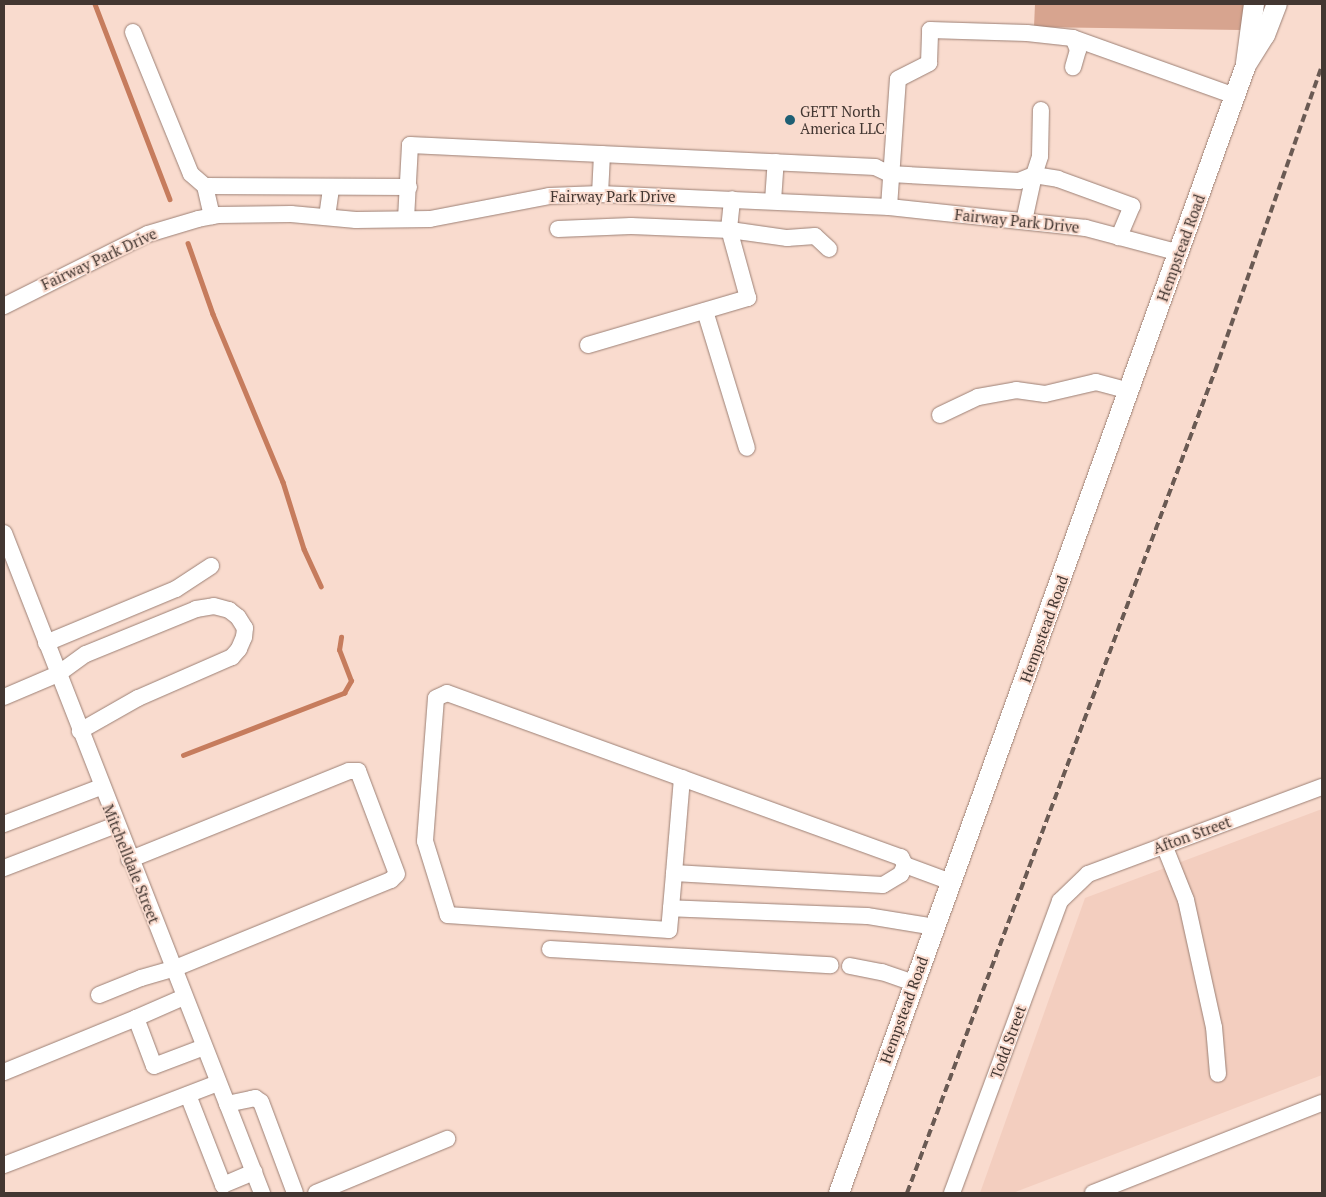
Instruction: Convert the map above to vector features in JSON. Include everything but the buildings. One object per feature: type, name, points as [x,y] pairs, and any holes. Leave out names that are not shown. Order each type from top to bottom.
[{"type":"main road","name":"Hempstead Road","points":[[839,1193],[1180,253],[1235,96],[1246,64],[1254,4]]},
{"type":"main road","name":"Hempstead Road","points":[[1246,64],[1266,35],[1276,4]]},
{"type":"street","points":[[889,207],[898,79],[929,63],[930,30],[1027,32],[1073,38],[1235,96]]},
{"type":"street","points":[[133,32],[191,174],[205,186],[212,216]]},
{"type":"street","points":[[1073,38],[1078,50],[1073,67]]},
{"type":"street","points":[[1024,221],[1040,156],[1041,110]]},
{"type":"street","points":[[406,219],[410,145],[875,167],[890,174],[1019,181],[1034,175],[1058,180],[1132,206],[1120,237]]},
{"type":"street","points":[[600,194],[602,154]]},
{"type":"street","points":[[773,201],[776,162]]},
{"type":"street","points":[[205,186],[408,187]]},
{"type":"street","points":[[327,217],[331,188]]},
{"type":"street","name":"Fairway Park Drive","points":[[4,306],[148,234],[212,216],[291,214],[327,217],[430,219],[549,196],[600,194],[889,207],[1086,228],[1180,253]]},
{"type":"street","points":[[588,345],[748,298],[730,230],[732,199]]},
{"type":"street","points":[[558,229],[631,226],[730,230],[787,238],[815,236],[829,249]]},
{"type":"street","points":[[705,311],[747,448]]},
{"type":"street","points":[[940,415],[978,397],[1016,390],[1045,394],[1096,382],[1130,391]]},
{"type":"street","name":"Mitchelldale Street","points":[[4,533],[8,560],[46,643],[262,1193]]},
{"type":"street","points":[[46,643],[176,588],[211,566]]},
{"type":"street","points":[[4,697],[58,674],[86,654],[196,608],[214,606],[229,610],[238,617],[245,628],[239,649],[232,656],[138,698],[80,731]]},
{"type":"street","points":[[674,873],[882,885],[901,874],[904,866],[901,857],[447,693],[440,694],[434,703],[424,841],[448,914],[669,930],[682,778]]},
{"type":"street","points":[[99,996],[141,978],[173,970],[391,880],[397,874],[362,776],[358,771],[349,771],[130,860]]},
{"type":"street","points":[[4,824],[101,787]]},
{"type":"street","name":"Afton Street","points":[[1068,894],[1088,874],[1322,787]]},
{"type":"street","points":[[4,868],[116,825]]},
{"type":"street","points":[[1164,845],[1186,900],[1218,1047],[1218,1074]]},
{"type":"street","points":[[904,866],[951,882]]},
{"type":"street","name":"Todd Street","points":[[952,1193],[1060,901],[1068,894]]},
{"type":"street","points":[[671,908],[867,916],[935,927]]},
{"type":"street","points":[[550,949],[831,965]]},
{"type":"street","points":[[850,966],[882,972],[914,983]]},
{"type":"street","points":[[4,1072],[184,997]]},
{"type":"street","points":[[136,1018],[154,1066],[204,1047]]},
{"type":"street","points":[[4,1165],[218,1083]]},
{"type":"street","points":[[188,1095],[223,1185],[254,1172]]},
{"type":"street","points":[[227,1104],[255,1098],[261,1102],[294,1193]]},
{"type":"street","points":[[1093,1193],[1322,1103]]},
{"type":"street","points":[[316,1193],[447,1139]]},
{"type":"shaded area","points":[[1035,4],[1246,4],[1241,30],[1034,27]]},
{"type":"shaded area","points":[[1322,809],[1322,1075],[1013,1193],[980,1193],[1085,898]]},
{"type":"waterway","points":[[95,4],[170,199]]},
{"type":"waterway","points":[[188,243],[213,314],[283,482],[304,549],[321,586]]},
{"type":"waterway","points":[[183,755],[344,693],[351,681],[339,650],[341,637]]},
{"type":"railway","points":[[907,1193],[1215,371],[1322,66]]},
{"type":"place","name":"GETT North America LLC","points":[[790,120]]}]
